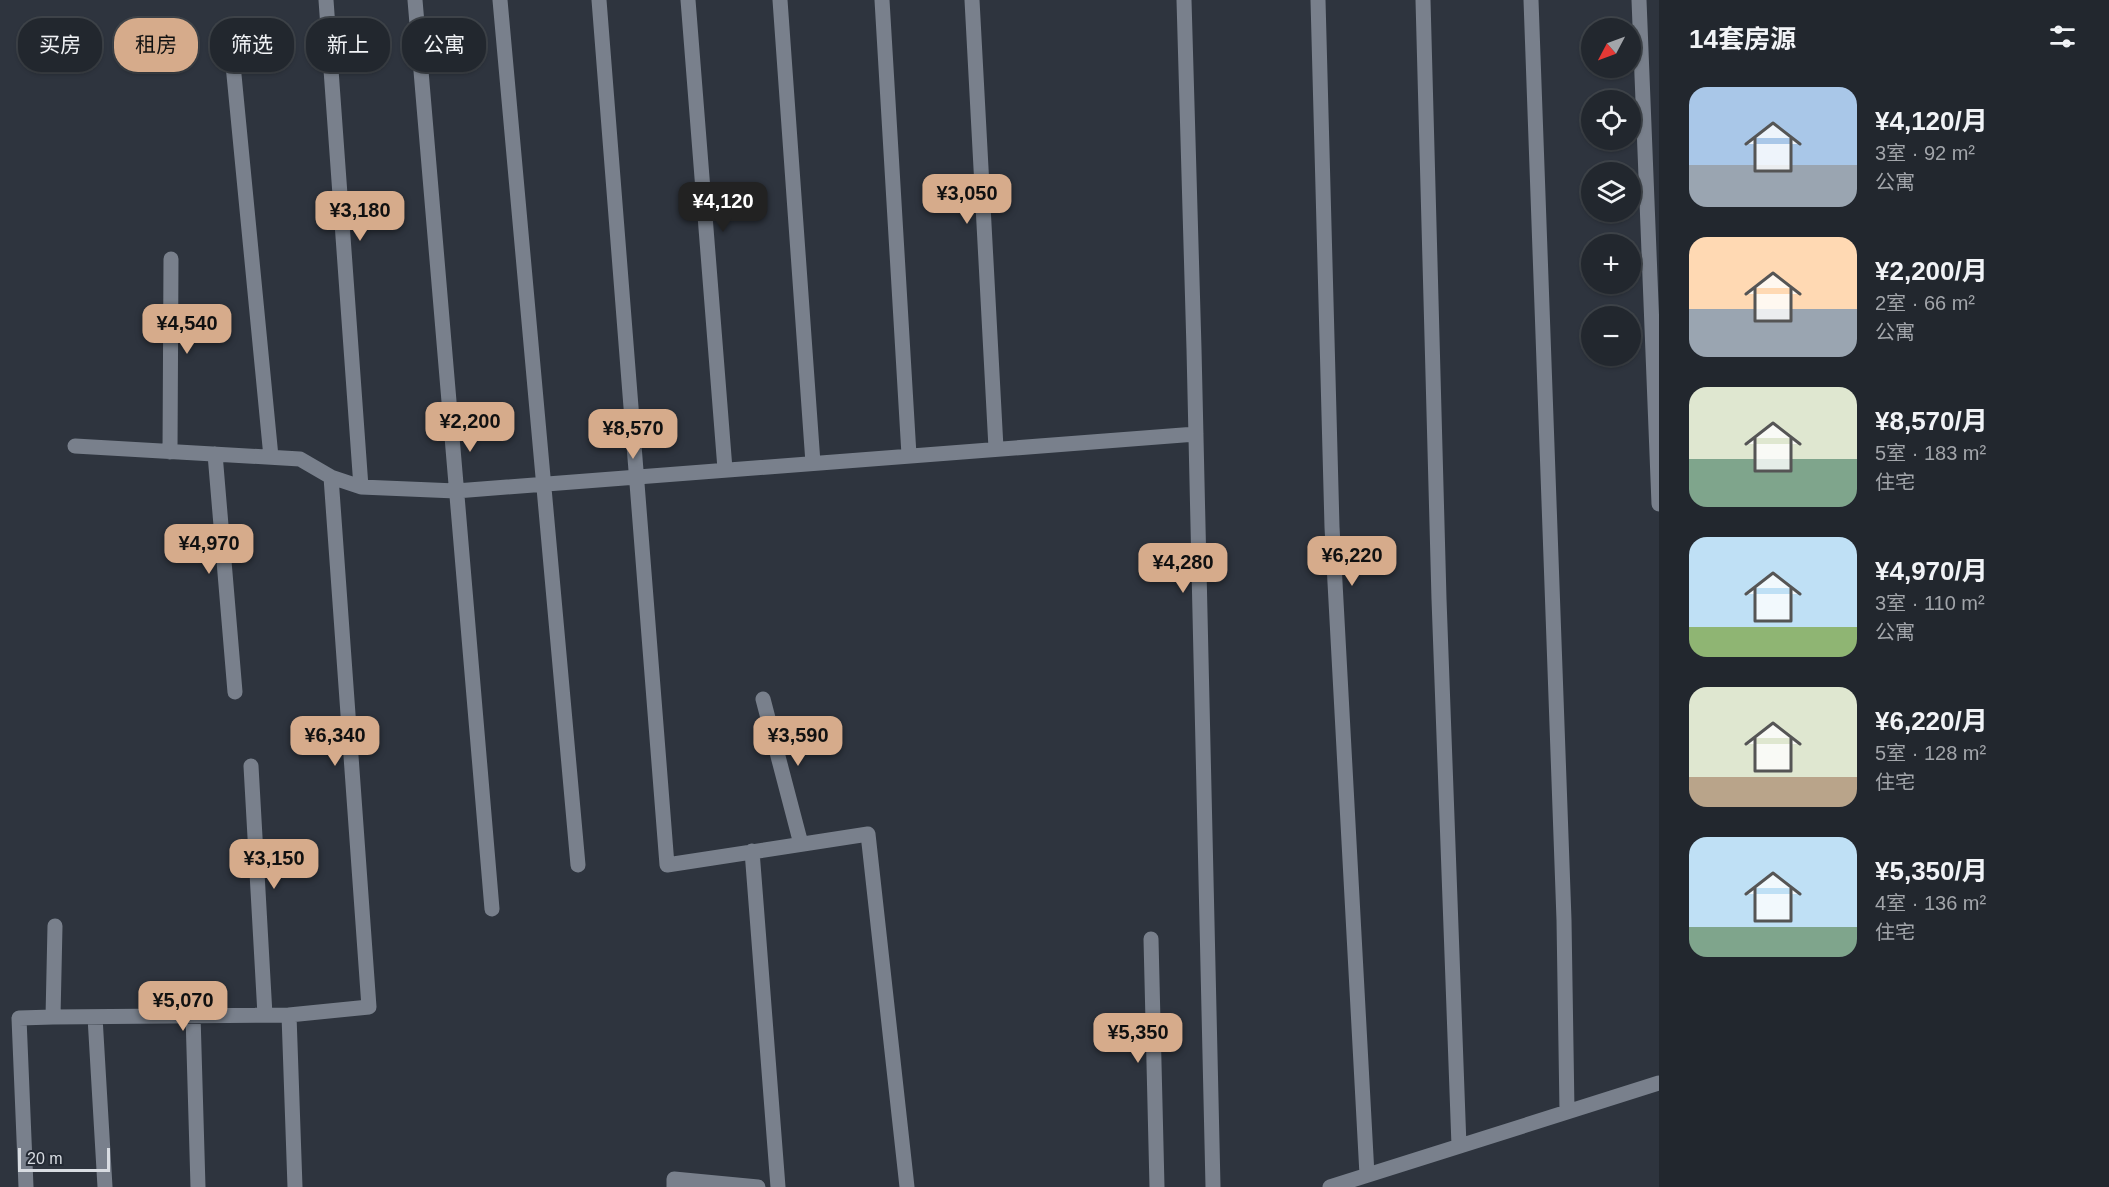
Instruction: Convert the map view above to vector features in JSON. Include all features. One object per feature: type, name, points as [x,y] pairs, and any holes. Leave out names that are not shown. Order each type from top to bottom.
[{"type":"street","points":[[326,0],[361,487]]},
{"type":"street","points":[[415,0],[492,909]]},
{"type":"street","points":[[500,0],[578,865]]},
{"type":"street","points":[[599,0],[668,865],[868,834],[908,1187]]},
{"type":"street","points":[[688,0],[725,470]]},
{"type":"street","points":[[780,0],[813,463]]},
{"type":"street","points":[[882,0],[909,455]]},
{"type":"street","points":[[972,0],[996,448]]},
{"type":"street","points":[[1184,0],[1213,1187]]},
{"type":"street","points":[[1318,0],[1332,527],[1367,1176]]},
{"type":"street","points":[[1423,0],[1438,575],[1458,1146]]},
{"type":"street","points":[[1531,0],[1564,920],[1567,1112]]},
{"type":"street","points":[[1639,0],[1659,504]]},
{"type":"street","points":[[234,72],[271,457]]},
{"type":"street","points":[[170,452],[171,259]]},
{"type":"street","points":[[75,446],[300,459],[331,477],[361,487],[456,491],[1196,434]]},
{"type":"street","points":[[215,454],[235,692]]},
{"type":"street","points":[[26,1187],[19,1018],[289,1015],[369,1007],[331,477]]},
{"type":"street","points":[[763,699],[801,844]]},
{"type":"street","points":[[251,766],[265,1015]]},
{"type":"street","points":[[752,851],[778,1187]]},
{"type":"street","points":[[53,1017],[55,926]]},
{"type":"street","points":[[1151,939],[1157,1187]]},
{"type":"street","points":[[289,1015],[295,1187]]},
{"type":"street","points":[[193,1016],[198,1187]]},
{"type":"street","points":[[95,1017],[105,1187]]},
{"type":"street","points":[[1330,1187],[1659,1083]]},
{"type":"street","points":[[674,1187],[674,1179],[758,1187]]}]
